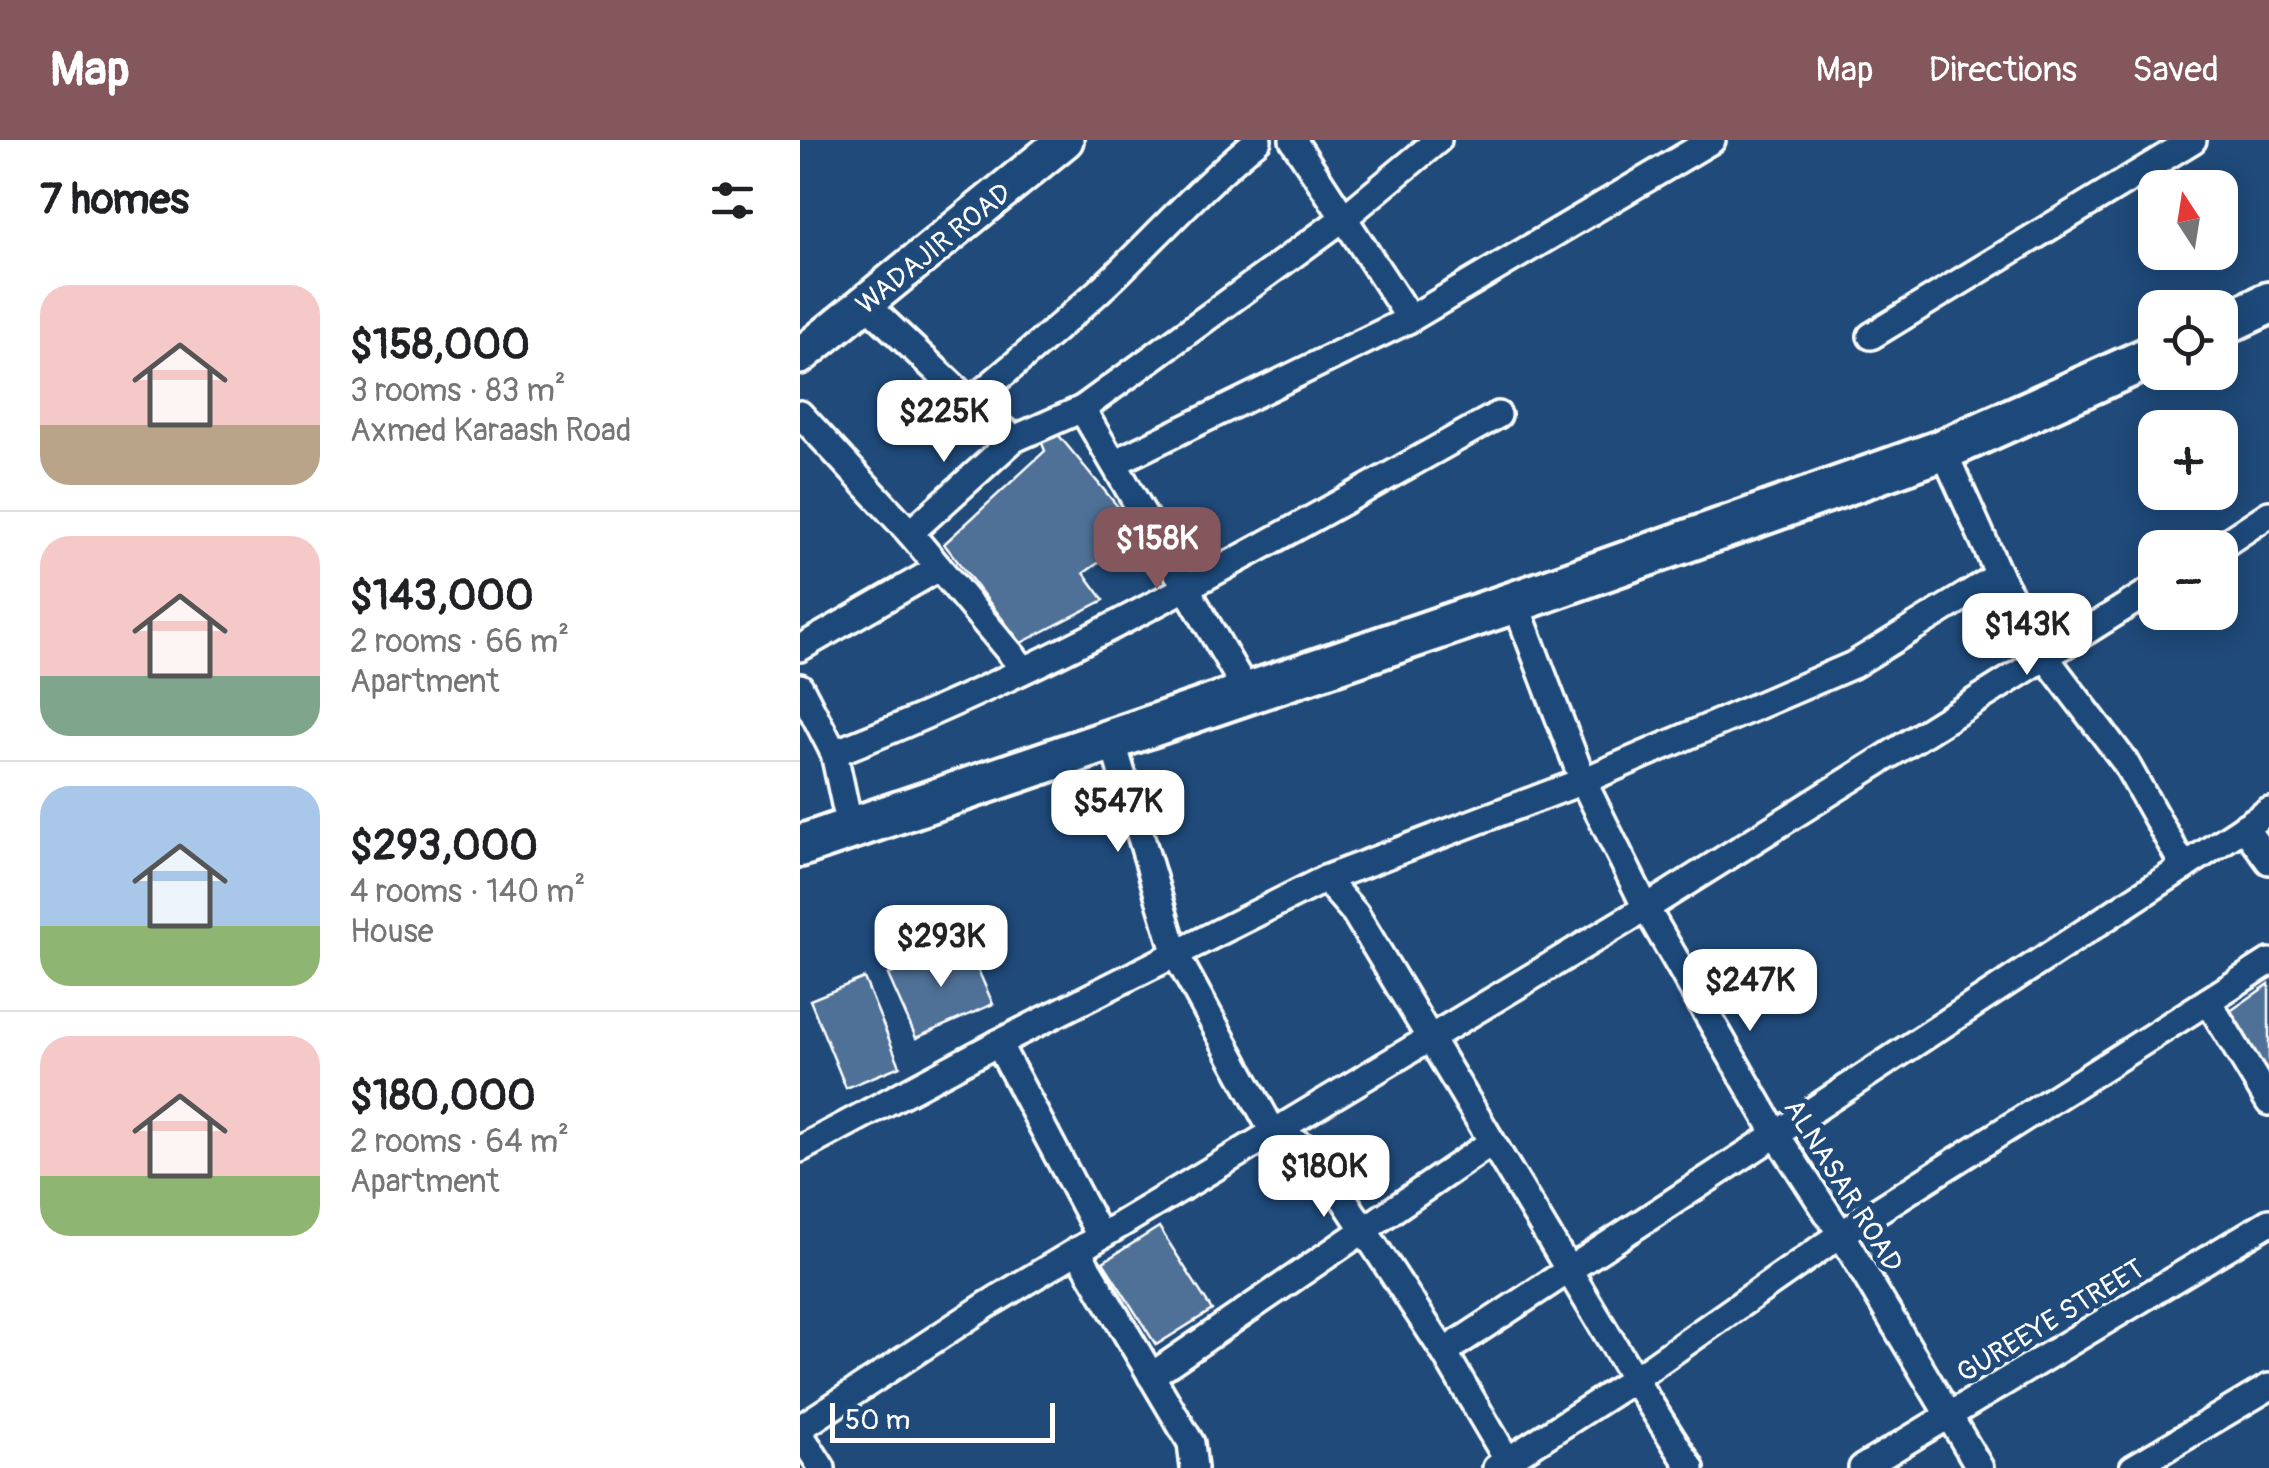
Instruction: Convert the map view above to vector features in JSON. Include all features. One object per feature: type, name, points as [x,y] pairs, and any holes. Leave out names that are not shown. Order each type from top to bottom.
[{"type":"main road","points":[[2238,318],[2269,303]]},
{"type":"main road","points":[[800,846],[1516,602],[1943,450],[2138,364]]},
{"type":"street","name":"WADAJIR ROAD","points":[[800,356],[1065,140]]},
{"type":"street","points":[[970,402],[1054,332],[1208,181],[1258,140]]},
{"type":"street","points":[[910,533],[1014,438],[1082,409],[1345,217],[1438,140]]},
{"type":"street","points":[[1114,463],[1410,319],[1712,140]]},
{"type":"street","points":[[1871,336],[2193,140]]},
{"type":"street","points":[[1300,142],[1410,319]]},
{"type":"street","points":[[865,303],[1014,438]]},
{"type":"street","points":[[1082,409],[1248,694]]},
{"type":"street","points":[[800,414],[910,533],[1023,668]]},
{"type":"street","points":[[834,753],[919,720],[1186,588],[1498,415]]},
{"type":"street","points":[[1943,450],[2000,575],[2046,658],[2125,762],[2184,866]]},
{"type":"street","points":[[2238,535],[2269,514]]},
{"type":"street","points":[[800,648],[939,568]]},
{"type":"street","points":[[800,1149],[1324,879],[1583,782],[1853,665],[2000,575]]},
{"type":"street","points":[[822,1468],[800,1431],[1077,1250],[1646,908],[2138,599]]},
{"type":"street","name":"ALNASAR ROAD","points":[[1516,602],[1583,782],[1646,908],[1776,1134],[1980,1468]]},
{"type":"street","points":[[800,687],[834,753],[850,828]]},
{"type":"street","points":[[1112,740],[1176,956],[1272,1130],[1303,1146],[1328,1174],[1444,1352],[1505,1466],[1840,1234],[2269,962]]},
{"type":"street","points":[[1444,1352],[2269,811]]},
{"type":"street","points":[[2244,827],[2269,861]]},
{"type":"street","points":[[1324,879],[1355,913],[1691,1468]]},
{"type":"street","points":[[2208,1001],[2269,1102]]},
{"type":"street","points":[[998,1044],[1100,1236]]},
{"type":"street","points":[[1151,1376],[1492,1142]]},
{"type":"street","name":"GUREEYE STREET","points":[[1862,1468],[2269,1222]]},
{"type":"street","points":[[1077,1250],[1191,1444],[1194,1468]]},
{"type":"street","points":[[2133,1468],[2269,1387]]},
{"type":"building","points":[[1056,432],[1128,519],[1125,544],[1084,573],[1104,600],[1021,643],[944,544],[1045,451],[1040,438]]},
{"type":"building","points":[[966,942],[993,1004],[916,1038],[888,975]]},
{"type":"building","points":[[864,978],[900,1066],[846,1088],[810,1000]]},
{"type":"building","points":[[2269,984],[2269,1076],[2226,1014]]},
{"type":"building","points":[[1159,1227],[1212,1310],[1156,1345],[1103,1262]]}]
